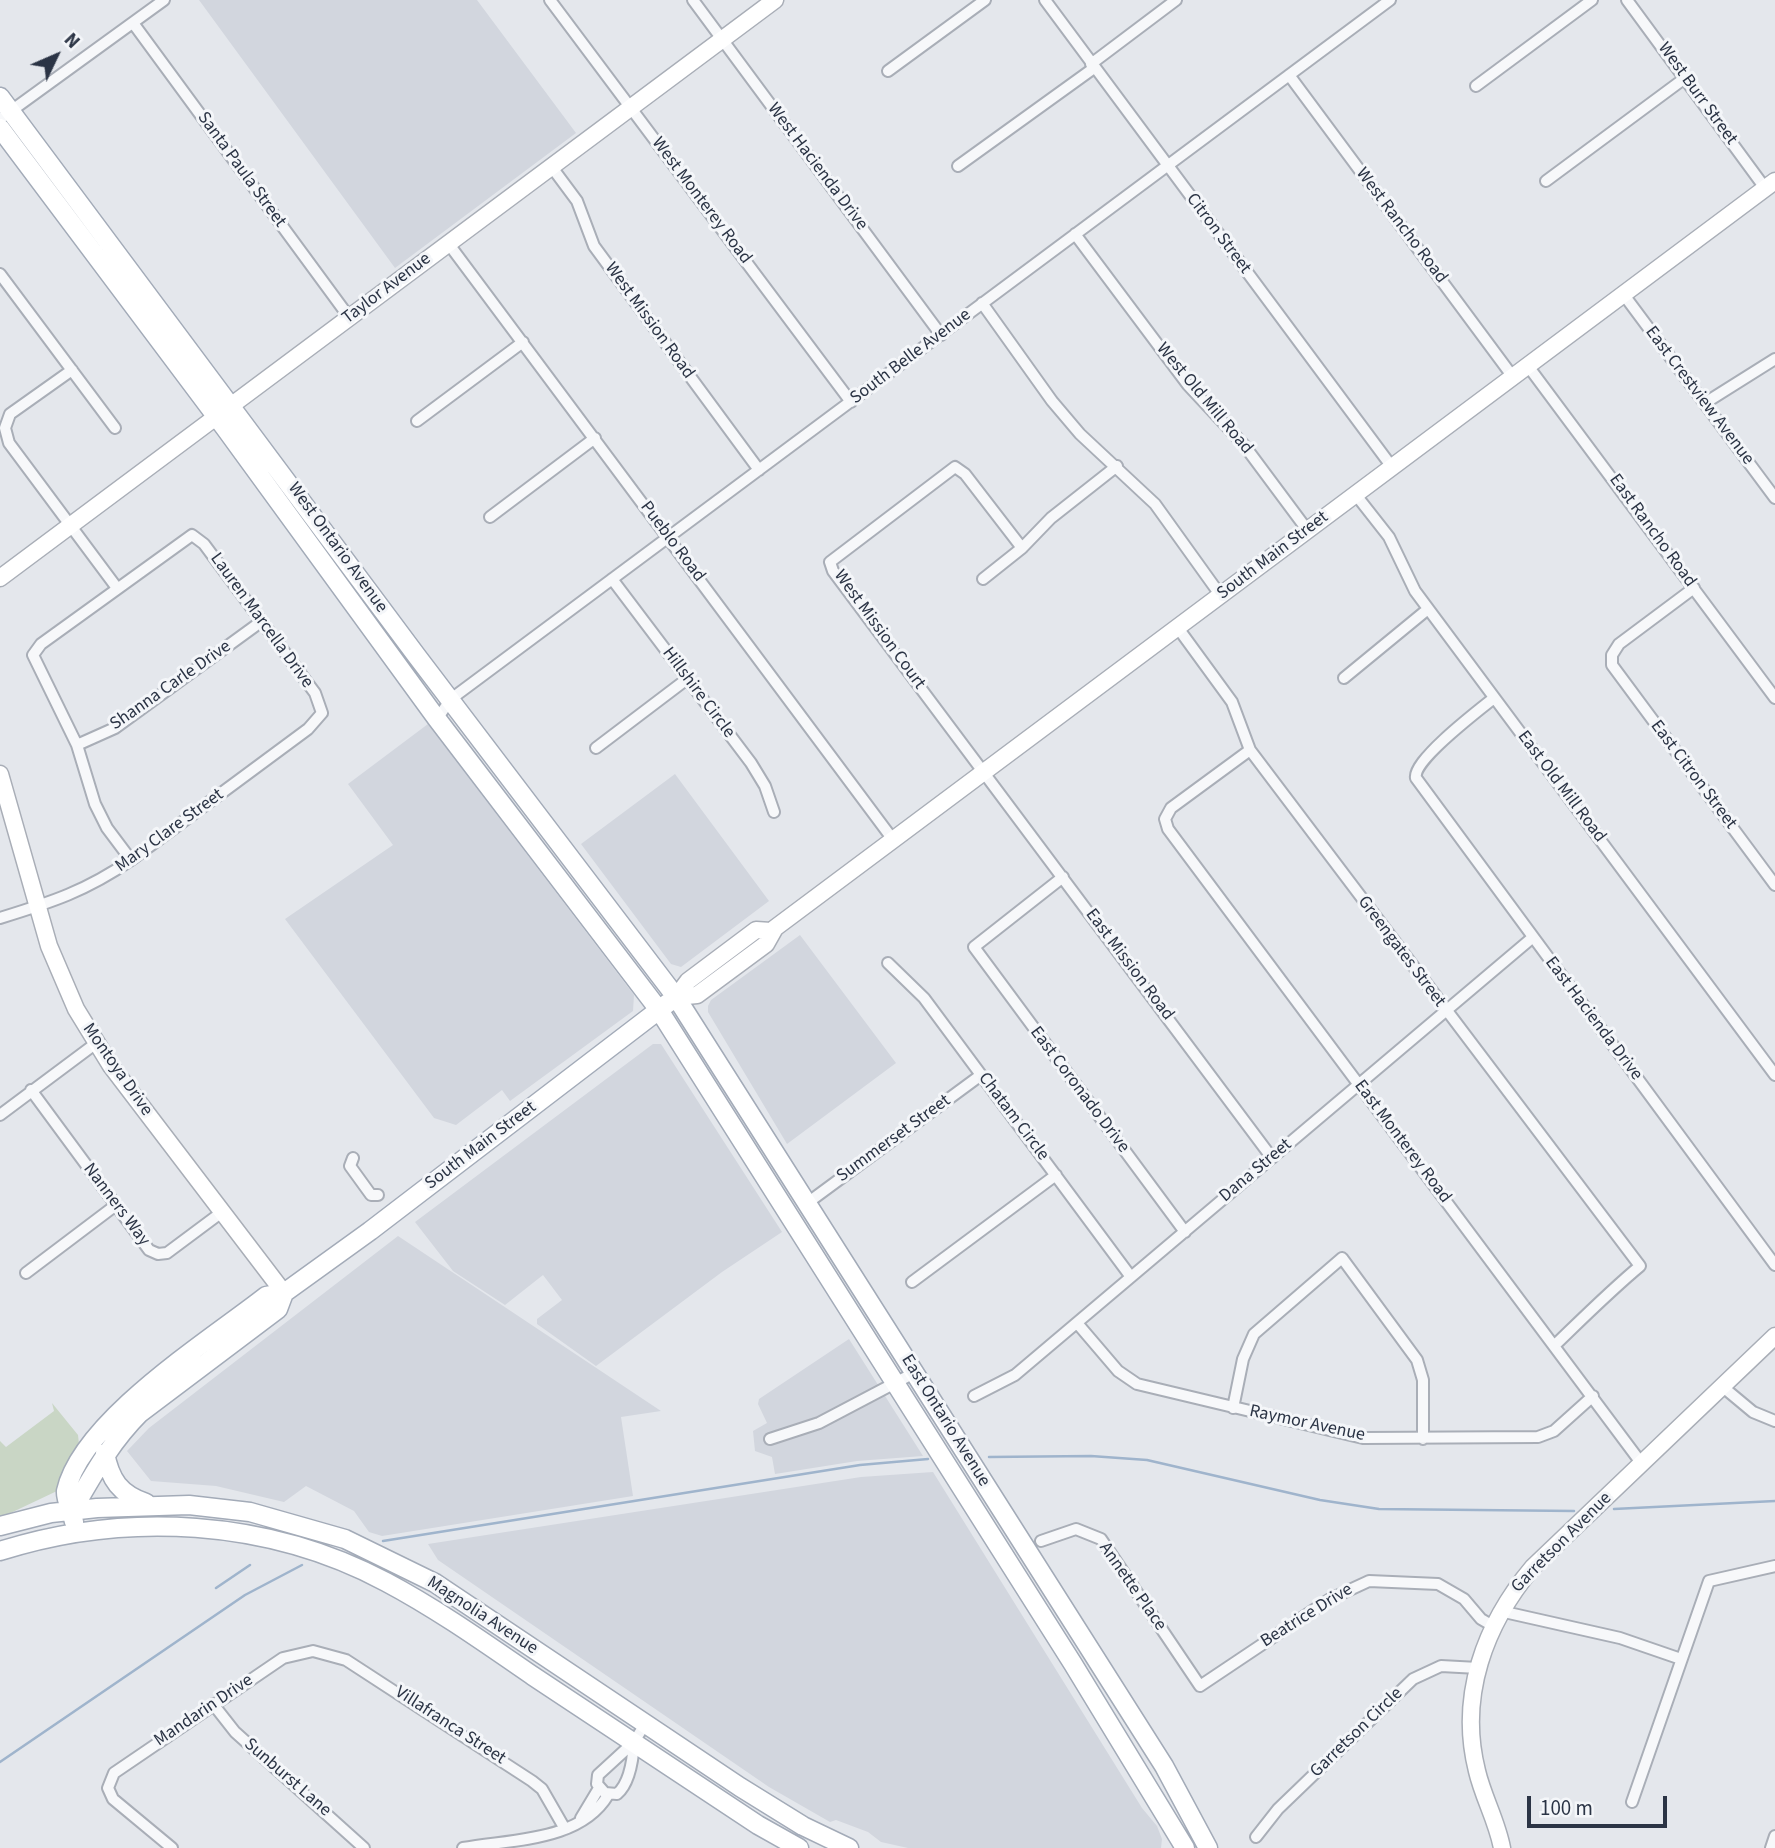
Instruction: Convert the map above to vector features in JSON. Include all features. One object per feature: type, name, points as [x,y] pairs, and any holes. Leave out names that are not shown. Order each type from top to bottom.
[{"type":"main road","name":"West Ontario Avenue","points":[[4,109],[225,412],[437,719],[659,1010]]},
{"type":"main road","name":"West Ontario Avenue","points":[[0,128],[451,699],[676,997]]},
{"type":"main road","name":"South Main Street","points":[[75,1532],[72,1511],[65,1494],[75,1470],[89,1444],[130,1401],[266,1296],[284,1293],[676,997]]},
{"type":"main road","name":"East Ontario Avenue","points":[[676,997],[1164,1766],[1209,1848]]},
{"type":"main road","name":"East Ontario Avenue","points":[[659,1010],[896,1384],[1174,1840],[1185,1848]]},
{"type":"main road","points":[[726,1115],[753,1142],[791,1200],[799,1207],[806,1203]]},
{"type":"main road","name":"South Main Street","points":[[72,1511],[105,1453],[140,1413],[278,1309],[284,1293]]},
{"type":"main road","points":[[105,1453],[115,1484],[135,1499],[153,1505]]},
{"type":"main road","name":"Magnolia Avenue","points":[[72,1511],[189,1505],[250,1512],[367,1548],[435,1583],[774,1809],[845,1847]]},
{"type":"main road","points":[[0,1526],[72,1511]]},
{"type":"main road","name":"Magnolia Avenue","points":[[75,1532],[164,1525],[218,1530],[273,1540],[340,1561],[423,1602],[758,1825],[799,1848]]},
{"type":"main road","points":[[0,1551],[75,1532]]},
{"type":"street","points":[[4,109],[164,0]]},
{"type":"street","name":"West Monterey Road","points":[[550,0],[851,402]]},
{"type":"street","name":"West Hacienda Drive","points":[[693,0],[941,335]]},
{"type":"street","name":"Taylor Avenue","points":[[0,578],[775,0]]},
{"type":"street","points":[[888,71],[985,0]]},
{"type":"street","name":"Citron Street","points":[[1045,0],[1392,467]]},
{"type":"street","points":[[958,166],[1176,0]]},
{"type":"street","name":"South Belle Avenue","points":[[437,719],[451,699],[1390,0]]},
{"type":"street","points":[[1476,86],[1592,0]]},
{"type":"street","name":"West Burr Street","points":[[1627,0],[1770,185]]},
{"type":"street","name":"Santa Paula Street","points":[[132,23],[349,317]]},
{"type":"street","name":"West Rancho Road","points":[[1289,75],[1513,377]]},
{"type":"street","points":[[1546,181],[1685,78]]},
{"type":"street","name":"West Mission Road","points":[[551,166],[577,201],[594,246],[759,470]]},
{"type":"street","name":"South Main Street","points":[[676,997],[688,981],[756,930],[771,931],[894,841],[1770,185]]},
{"type":"street","name":"West Old Mill Road","points":[[1075,234],[1188,385],[1244,445],[1308,531]]},
{"type":"street","name":"Pueblo Road","points":[[448,243],[894,841]]},
{"type":"street","points":[[0,274],[116,428]]},
{"type":"street","name":"East Crestview Avenue","points":[[1624,295],[1775,498]]},
{"type":"street","points":[[982,303],[1080,434],[1155,504],[1221,596]]},
{"type":"street","points":[[417,421],[523,342]]},
{"type":"street","points":[[1705,403],[1775,359]]},
{"type":"street","name":"East Rancho Road","points":[[1528,366],[1775,698]]},
{"type":"street","points":[[72,370],[10,414],[5,428],[9,443],[117,588],[41,644],[33,655],[78,745],[95,804],[107,828],[131,860]]},
{"type":"street","points":[[490,517],[595,438]]},
{"type":"street","name":"West Mission Court","points":[[985,772],[833,571],[830,562],[955,467],[965,474],[1022,548]]},
{"type":"street","points":[[983,579],[1022,548],[1051,518],[1117,467]]},
{"type":"street","name":"East Old Mill Road","points":[[1356,495],[1389,537],[1415,591],[1428,609],[1775,1075]]},
{"type":"street","name":"Lauren Marcella Drive","points":[[117,588],[192,535],[204,544],[315,693],[322,713]]},
{"type":"street","name":"Hillshire Circle","points":[[612,579],[751,763],[774,812]]},
{"type":"street","name":"East Citron Street","points":[[1693,588],[1619,643],[1612,655],[1612,664],[1775,885]]},
{"type":"street","points":[[1344,678],[1428,609]]},
{"type":"street","name":"Shanna Carle Drive","points":[[78,745],[115,729],[262,621]]},
{"type":"street","name":"Greengates Street","points":[[1178,628],[1231,702],[1250,750],[1640,1266],[1595,1303],[1555,1345]]},
{"type":"street","points":[[596,748],[687,679]]},
{"type":"street","name":"East Hacienda Drive","points":[[1494,698],[1454,729],[1419,764],[1414,773],[1532,938],[1775,1265]]},
{"type":"street","name":"Mary Clare Street","points":[[0,918],[75,894],[131,860],[309,729],[322,713]]},
{"type":"street","name":"East Monterey Road","points":[[1250,750],[1171,808],[1165,819],[1168,828],[1642,1464]]},
{"type":"street","name":"East Mission Road","points":[[985,772],[1272,1158]]},
{"type":"street","name":"Montoya Drive","points":[[0,774],[62,981],[95,1044],[284,1293]]},
{"type":"street","name":"East Coronado Drive","points":[[1063,877],[974,947],[1185,1232]]},
{"type":"street","name":"Dana Street","points":[[974,1395],[1015,1375],[1532,938]]},
{"type":"street","name":"Chatam Circle","points":[[888,963],[924,998],[1131,1277]]},
{"type":"street","points":[[0,1115],[95,1044]]},
{"type":"street","name":"Summerset Street","points":[[806,1203],[981,1075]]},
{"type":"street","name":"Nanners Way","points":[[30,1090],[149,1250],[158,1254],[167,1252],[222,1212]]},
{"type":"street","points":[[353,1158],[350,1166],[372,1195],[377,1195]]},
{"type":"street","points":[[912,1282],[1056,1175]]},
{"type":"street","points":[[26,1273],[116,1205]]},
{"type":"street","points":[[1233,1408],[1243,1359],[1254,1334],[1342,1258],[1417,1360],[1423,1380],[1423,1439]]},
{"type":"street","name":"Raymor Avenue","points":[[1077,1323],[1118,1371],[1137,1384],[1363,1438],[1538,1437],[1554,1431],[1593,1396]]},
{"type":"street","name":"Garretson Avenue","points":[[1502,1848],[1477,1772],[1473,1747],[1472,1704],[1478,1668],[1500,1611],[1533,1567],[1775,1336]]},
{"type":"street","points":[[770,1439],[819,1423],[914,1373]]},
{"type":"street","points":[[1723,1387],[1753,1412],[1775,1421]]},
{"type":"street","name":"Annette Place","points":[[1041,1541],[1076,1529],[1101,1539],[1200,1686]]},
{"type":"street","points":[[1632,1802],[1709,1581],[1775,1566]]},
{"type":"street","name":"Beatrice Drive","points":[[1200,1686],[1331,1599],[1369,1581],[1438,1584],[1464,1599],[1481,1619],[1493,1626]]},
{"type":"street","points":[[1500,1611],[1620,1638],[1681,1658]]},
{"type":"street","name":"Mandarin Drive","points":[[172,1848],[113,1799],[108,1788],[114,1773],[283,1658],[313,1651]]},
{"type":"street","name":"Villafranca Street","points":[[313,1651],[346,1660],[533,1781],[542,1789],[565,1829]]},
{"type":"street","name":"Garretson Circle","points":[[1256,1837],[1278,1809],[1413,1679],[1441,1666],[1478,1668]]},
{"type":"street","name":"Sunburst Lane","points":[[213,1704],[235,1732],[364,1848]]},
{"type":"street","points":[[634,1742],[633,1762],[624,1787],[617,1794],[604,1791],[597,1779],[600,1771],[634,1742],[645,1724]]},
{"type":"street","points":[[463,1848],[543,1836],[565,1829],[581,1818],[604,1791]]},
{"type":"street","points":[[1771,1848],[1775,1836]]},
{"type":"shaded area","points":[[199,0],[477,0],[576,133],[395,268]]},
{"type":"shaded area","points":[[428,724],[634,995],[633,1011],[510,1101],[502,1090],[456,1125],[434,1118],[285,919],[393,845],[348,784]]},
{"type":"shaded area","points":[[675,774],[769,901],[681,967],[671,964],[581,844]]},
{"type":"shaded area","points":[[800,935],[896,1063],[787,1144],[708,1012],[708,1006],[711,1000]]},
{"type":"shaded area","points":[[653,1044],[661,1044],[782,1232],[722,1272],[596,1366],[537,1324],[537,1319],[562,1300],[543,1275],[505,1305],[453,1271],[415,1222]]},
{"type":"shaded area","points":[[398,1236],[661,1411],[621,1417],[633,1496],[382,1536],[369,1532],[354,1511],[306,1486],[284,1502],[216,1486],[151,1481],[127,1451],[149,1428]]},
{"type":"shaded area","points":[[849,1339],[923,1456],[857,1461],[775,1474],[772,1457],[755,1451],[753,1431],[767,1423],[758,1404],[759,1399]]},
{"type":"shaded area","points":[[933,1472],[1142,1808],[1157,1826],[1162,1839],[1161,1848],[908,1848],[881,1842],[868,1832],[836,1820],[830,1822],[769,1787],[438,1560],[428,1544],[861,1477]]},
{"type":"green space","points":[[52,1403],[78,1435],[79,1444],[57,1491],[0,1518],[0,1441],[6,1447],[54,1411]]},
{"type":"waterway","points":[[989,1457],[1091,1456],[1147,1460],[1320,1500],[1379,1509],[1574,1511]]},
{"type":"waterway","points":[[383,1541],[860,1465],[928,1459]]},
{"type":"waterway","points":[[1614,1509],[1775,1501]]},
{"type":"waterway","points":[[216,1588],[250,1565]]},
{"type":"waterway","points":[[0,1762],[245,1595],[302,1565]]}]
